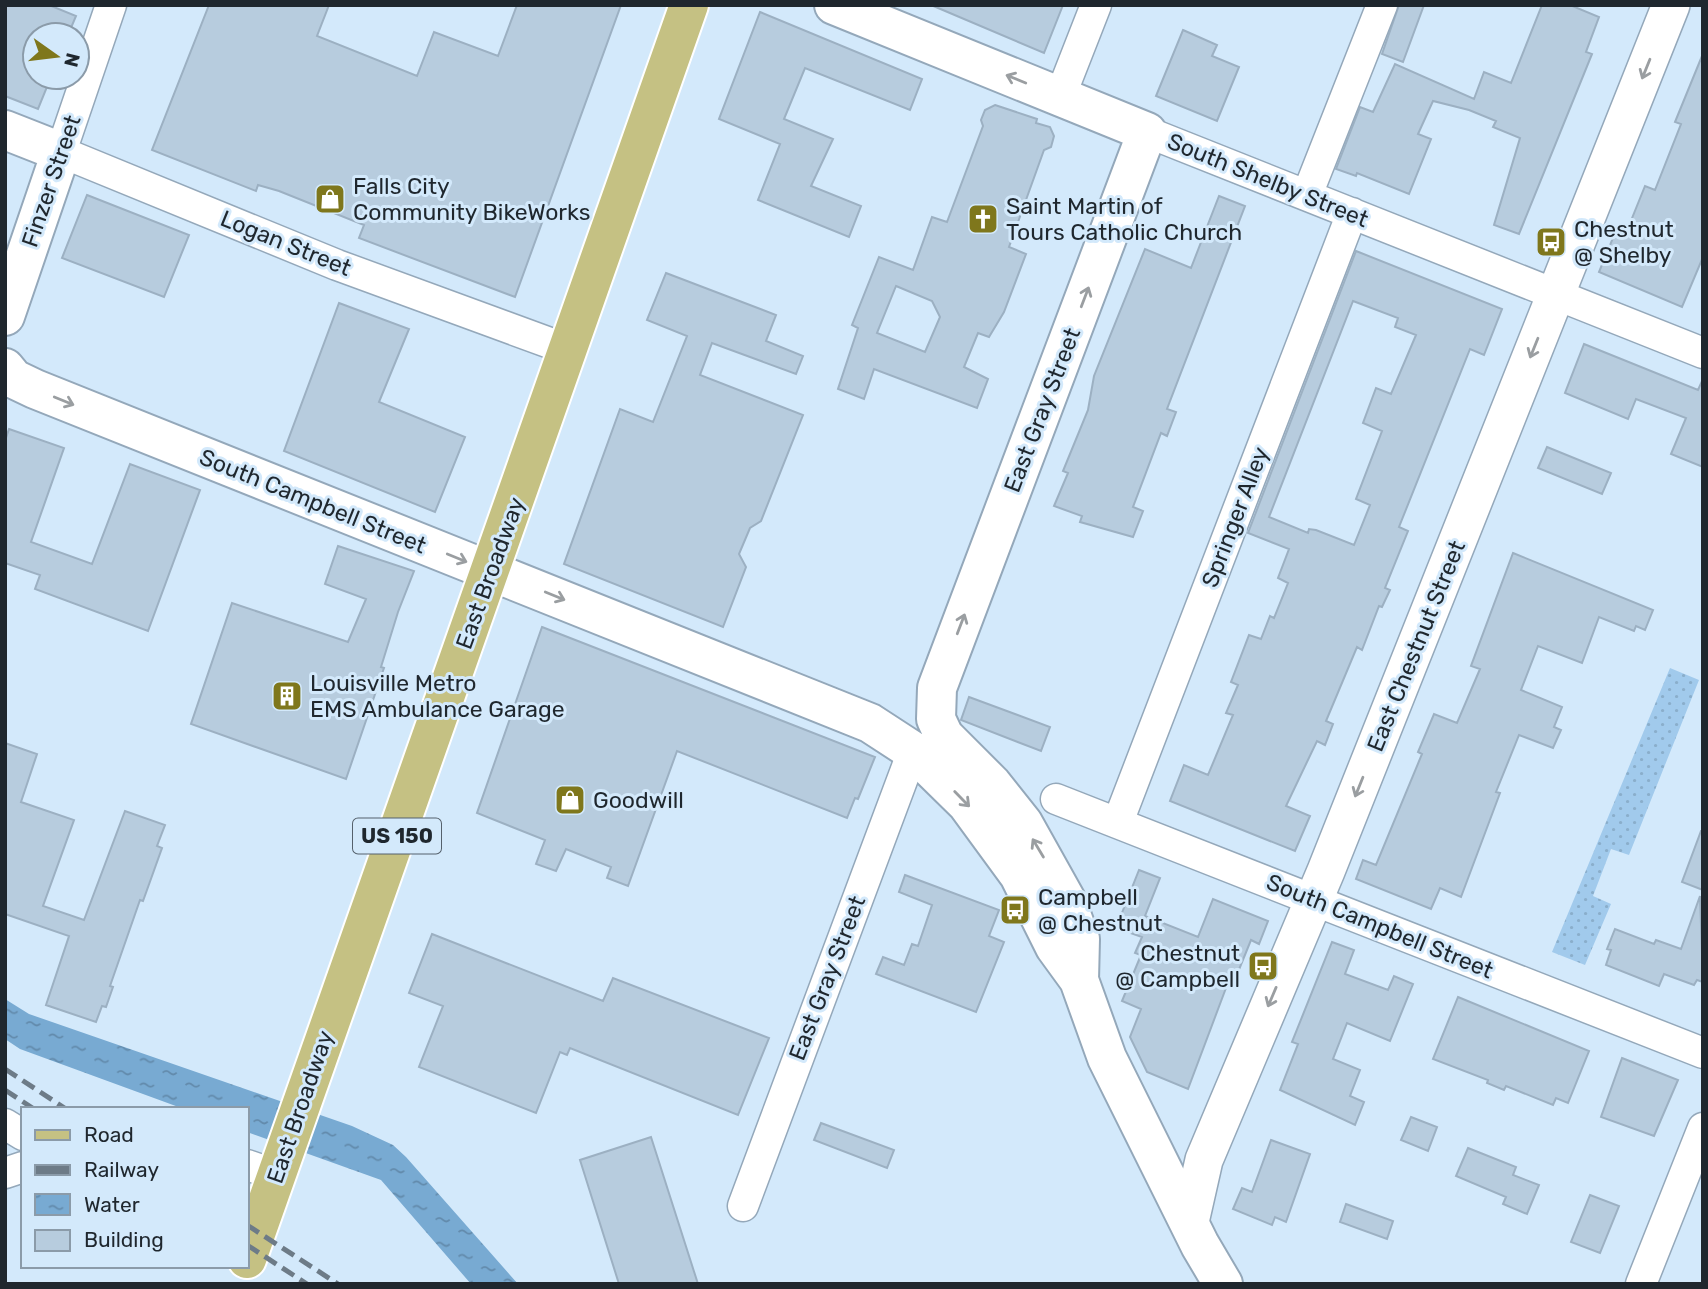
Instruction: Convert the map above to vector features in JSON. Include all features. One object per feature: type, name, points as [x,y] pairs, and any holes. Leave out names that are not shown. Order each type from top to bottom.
[{"type":"main road","name":"East Broadway","points":[[248,1255],[270,1164],[302,1101],[689,5]]},
{"type":"main road","name":"South Shelby Street","points":[[834,5],[1147,132]]},
{"type":"main road","name":"Logan Street","points":[[5,130],[61,152]]},
{"type":"main road","name":"East Gray Street","points":[[937,688],[1147,132]]},
{"type":"main road","name":"Finzer Street","points":[[5,316],[61,152]]},
{"type":"main road","name":"South Campbell Street","points":[[5,368],[14,379],[35,389],[870,723],[913,751],[967,804],[996,839],[1039,910],[1055,947],[1079,980]]},
{"type":"main road","points":[[625,625],[656,616],[900,712],[921,708],[937,688]]},
{"type":"main road","points":[[937,688],[936,719],[944,736],[992,784],[1023,823],[1066,900],[1080,939],[1079,980],[1107,1058],[1223,1284]]},
{"type":"street","name":"Finzer Street","points":[[61,152],[111,5]]},
{"type":"street","points":[[1060,97],[1096,5]]},
{"type":"street","points":[[1307,195],[1382,5]]},
{"type":"street","name":"East Chestnut Street","points":[[1190,1223],[1204,1160],[1315,898],[1671,5]]},
{"type":"street","name":"South Shelby Street","points":[[1147,132],[1703,353]]},
{"type":"street","name":"Logan Street","points":[[61,152],[337,265],[569,350]]},
{"type":"street","name":"Springer Alley","points":[[1118,822],[1352,213]]},
{"type":"street","name":"East Gray Street","points":[[743,1206],[913,751]]},
{"type":"street","name":"South Campbell Street","points":[[1056,799],[1315,898],[1521,984],[1703,1053]]},
{"type":"street","points":[[5,1124],[21,1134]]},
{"type":"street","points":[[1641,1284],[1703,1128]]},
{"type":"shaded area","points":[[1670,668],[1699,680],[1629,855],[1611,849],[1593,896],[1611,904],[1585,965],[1552,952]]},
{"type":"water","points":[[5,999],[29,1014],[352,1126],[393,1145],[518,1284],[471,1284],[381,1180],[248,1132],[248,1107],[179,1107],[20,1049],[5,1039]]},
{"type":"building","points":[[5,5],[49,5],[76,16],[74,21],[21,21],[21,91],[45,91],[38,109],[5,96]]},
{"type":"building","points":[[209,5],[329,5],[317,36],[417,76],[434,32],[498,56],[517,5],[621,5],[515,297],[359,238],[364,225],[279,191],[258,185],[256,191],[152,150]]},
{"type":"building","points":[[931,5],[1063,5],[1044,53]]},
{"type":"building","points":[[1399,5],[1424,5],[1403,62],[1382,54]]},
{"type":"building","points":[[1542,5],[1570,5],[1599,17],[1586,52],[1592,54],[1519,234],[1494,225],[1520,138],[1493,127],[1496,121],[1469,110],[1433,101],[1418,134],[1431,139],[1409,194],[1357,173],[1356,176],[1336,169],[1360,107],[1373,112],[1395,64],[1474,99],[1484,72],[1511,83]]},
{"type":"building","points":[[760,12],[922,79],[910,110],[805,68],[784,119],[833,139],[811,186],[861,206],[849,237],[758,200],[780,144],[719,119]]},
{"type":"building","points":[[1183,30],[1217,45],[1212,56],[1239,67],[1217,121],[1156,96]]},
{"type":"building","points":[[1702,56],[1703,257],[1682,307],[1599,272],[1615,233],[1624,238],[1645,186],[1655,190],[1681,124],[1675,122]]},
{"type":"building","name":"Saint Martin of Tours Catholic Church","points":[[995,105],[1037,119],[1036,123],[1050,127],[1054,136],[1051,147],[1044,150],[1009,247],[1026,254],[1004,312],[989,337],[978,333],[964,367],[988,379],[977,408],[874,369],[864,399],[838,389],[858,328],[852,325],[879,257],[913,270],[932,217],[947,222],[983,126],[981,120],[985,110]],"holes":[[[896,286],[932,301],[940,317],[925,352],[877,333]]]},
{"type":"building","points":[[87,195],[189,235],[164,297],[62,258]]},
{"type":"building","points":[[1219,196],[1245,206],[1167,409],[1176,412],[1167,436],[1161,433],[1133,507],[1143,511],[1133,537],[1080,522],[1082,516],[1054,506],[1068,473],[1063,471],[1088,410],[1094,376],[1145,249],[1191,268]]},
{"type":"building","points":[[1356,251],[1502,309],[1484,355],[1470,349],[1399,527],[1408,531],[1385,588],[1390,590],[1382,607],[1379,606],[1362,650],[1357,647],[1326,721],[1333,724],[1325,745],[1317,741],[1286,806],[1310,816],[1295,851],[1170,801],[1184,765],[1208,775],[1233,715],[1226,713],[1238,685],[1231,682],[1249,635],[1261,639],[1270,616],[1274,618],[1288,583],[1278,578],[1289,549],[1248,533]],"holes":[[[1353,301],[1398,318],[1395,327],[1416,335],[1391,394],[1376,388],[1363,423],[1382,431],[1356,499],[1370,505],[1354,545],[1316,530],[1309,529],[1308,533],[1269,517]]]},
{"type":"building","points":[[666,273],[776,315],[766,341],[803,356],[796,374],[712,343],[700,375],[803,415],[761,521],[750,528],[739,554],[746,567],[723,627],[564,564],[620,409],[653,422],[687,336],[647,320]]},
{"type":"building","points":[[339,303],[409,329],[379,402],[465,437],[435,512],[284,451]]},
{"type":"building","points":[[1584,344],[1698,390],[1703,379],[1703,467],[1671,454],[1686,418],[1636,399],[1628,419],[1565,393]]},
{"type":"building","points":[[9,429],[64,448],[31,542],[92,564],[130,464],[200,490],[148,631],[35,589],[40,575],[5,563],[5,441]]},
{"type":"building","points":[[1547,447],[1611,473],[1602,494],[1538,468]]},
{"type":"building","name":"Louisville Metro EMS Ambulance Garage","points":[[338,546],[414,571],[398,612],[381,667],[384,668],[346,779],[191,724],[232,603],[348,642],[366,599],[325,584]]},
{"type":"building","points":[[1513,553],[1653,610],[1645,630],[1636,626],[1634,631],[1599,617],[1582,663],[1538,646],[1521,690],[1562,707],[1554,727],[1561,730],[1553,748],[1519,735],[1496,792],[1500,793],[1461,897],[1440,888],[1431,909],[1356,879],[1363,860],[1376,865],[1422,754],[1418,752],[1434,714],[1457,723],[1480,669],[1471,666]]},
{"type":"building","points":[[542,627],[875,757],[847,818],[677,751],[628,886],[607,878],[611,867],[566,849],[556,871],[536,864],[545,840],[477,813]]},
{"type":"building","points":[[969,697],[1050,727],[1041,751],[961,720]]},
{"type":"building","points":[[5,743],[37,754],[21,802],[74,820],[43,906],[84,920],[125,811],[165,825],[157,846],[162,848],[143,901],[140,900],[110,986],[113,987],[106,1007],[102,1006],[96,1022],[46,1005],[69,936],[5,914]]},
{"type":"building","points":[[1703,831],[1703,890],[1682,882]]},
{"type":"building","points":[[1139,870],[1160,878],[1145,916],[1198,937],[1213,899],[1268,921],[1259,944],[1251,940],[1234,982],[1229,980],[1188,1089],[1147,1072],[1130,1037],[1141,1009],[1122,1001],[1141,955],[1135,953],[1142,937],[1116,928]]},
{"type":"building","points":[[905,875],[999,910],[989,936],[1004,942],[976,1012],[876,974],[883,957],[904,965],[912,944],[918,946],[932,905],[899,892]]},
{"type":"building","points":[[1700,896],[1703,982],[1697,980],[1694,985],[1664,974],[1659,986],[1606,965],[1611,950],[1607,949],[1615,929],[1654,944],[1656,940],[1681,949]]},
{"type":"building","points":[[432,934],[603,1001],[613,978],[769,1038],[738,1115],[570,1048],[567,1055],[560,1052],[536,1113],[419,1067],[443,1006],[409,993]]},
{"type":"building","points":[[1332,942],[1354,950],[1345,974],[1388,990],[1394,976],[1413,984],[1390,1041],[1347,1023],[1333,1059],[1360,1070],[1350,1096],[1364,1102],[1355,1125],[1280,1090],[1298,1044],[1292,1042]]},
{"type":"building","points":[[1458,997],[1589,1051],[1568,1103],[1556,1098],[1553,1105],[1506,1086],[1504,1090],[1487,1083],[1488,1080],[1433,1059]]},
{"type":"building","points":[[1622,1058],[1678,1080],[1654,1136],[1601,1117]]},
{"type":"building","points":[[1411,1117],[1437,1127],[1428,1151],[1401,1140]]},
{"type":"building","points":[[821,1123],[894,1150],[887,1168],[814,1140]]},
{"type":"building","points":[[651,1137],[698,1284],[619,1284],[580,1160]]},
{"type":"building","points":[[1271,1140],[1310,1154],[1286,1222],[1275,1217],[1272,1225],[1233,1209],[1242,1188],[1252,1192]]},
{"type":"building","points":[[1468,1148],[1516,1167],[1513,1175],[1539,1185],[1527,1214],[1503,1204],[1506,1197],[1456,1176]]},
{"type":"building","points":[[1590,1195],[1619,1206],[1600,1253],[1571,1242]]},
{"type":"building","points":[[1346,1204],[1393,1221],[1387,1239],[1340,1222]]},
{"type":"railway","points":[[5,1069],[63,1107]]},
{"type":"railway","points":[[5,1090],[31,1107]]},
{"type":"railway","points":[[248,1226],[338,1284]]},
{"type":"railway","points":[[248,1246],[307,1284]]},
{"type":"place","name":"Falls City Community BikeWorks","points":[[330,199]]},
{"type":"place","name":"Saint Martin of Tours Catholic Church","points":[[983,219]]},
{"type":"place","name":"Chestnut @ Shelby","points":[[1551,242]]},
{"type":"place","name":"Louisville Metro EMS Ambulance Garage","points":[[287,696]]},
{"type":"place","name":"Goodwill","points":[[570,800]]},
{"type":"place","name":"Campbell @ Chestnut","points":[[1015,910]]},
{"type":"place","name":"Chestnut @ Campbell","points":[[1263,966]]}]
